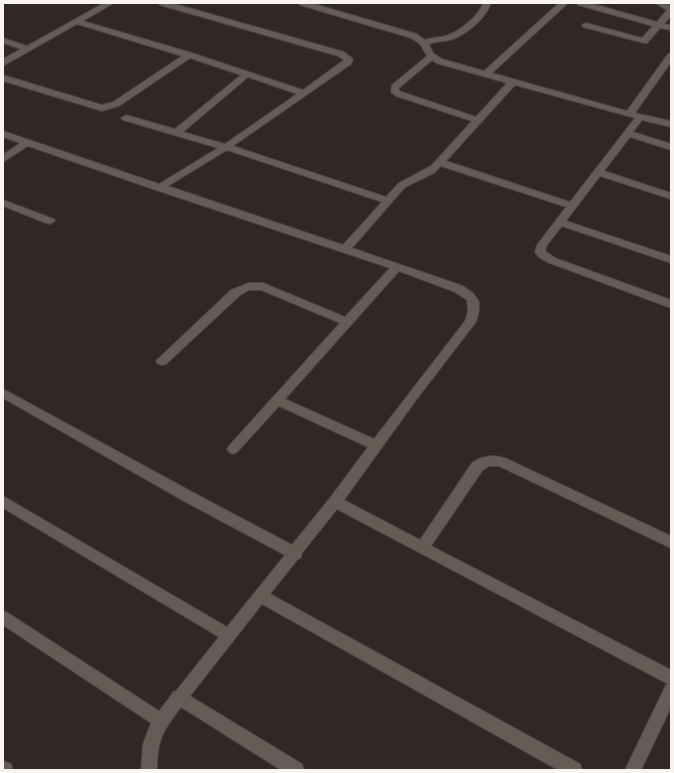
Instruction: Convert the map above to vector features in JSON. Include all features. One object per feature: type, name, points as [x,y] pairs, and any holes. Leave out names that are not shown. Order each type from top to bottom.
[{"type":"street","points":[[3,63],[110,3]]},
{"type":"street","points":[[159,188],[226,147],[348,62],[349,59],[341,54],[163,3]]},
{"type":"street","points":[[303,3],[422,39],[425,43],[426,51],[431,57],[513,82],[671,124]]},
{"type":"street","points":[[425,43],[431,40],[450,37],[456,34],[479,16],[485,9],[487,3]]},
{"type":"street","points":[[486,74],[564,3]]},
{"type":"street","points":[[581,3],[671,28]]},
{"type":"street","points":[[586,25],[644,41],[660,25],[670,12],[671,9],[659,3]]},
{"type":"street","points":[[76,21],[189,54],[304,93]]},
{"type":"street","points":[[3,40],[27,49]]},
{"type":"street","points":[[3,78],[102,108],[116,104],[189,54]]},
{"type":"street","points":[[629,114],[667,69],[671,56]]},
{"type":"street","points":[[431,57],[394,87],[394,92],[477,120]]},
{"type":"street","points":[[176,133],[247,74]]},
{"type":"street","points":[[345,250],[402,185],[409,180],[426,174],[439,162],[513,82]]},
{"type":"street","points":[[640,117],[542,245],[540,252],[544,256],[671,304]]},
{"type":"street","points":[[126,118],[226,147],[388,201]]},
{"type":"street","points":[[627,133],[671,147]]},
{"type":"street","points":[[3,134],[459,289],[468,294],[473,301],[475,310],[470,322],[296,554],[178,697],[161,721],[151,738],[149,770]]},
{"type":"street","points":[[3,159],[27,142]]},
{"type":"street","points":[[439,162],[572,206]]},
{"type":"street","points":[[598,172],[671,196]]},
{"type":"street","points":[[3,203],[50,221]]},
{"type":"street","points":[[560,222],[671,260]]},
{"type":"street","points":[[233,449],[397,267]]},
{"type":"street","points":[[162,361],[243,287],[254,285],[263,288],[347,322]]},
{"type":"street","points":[[3,393],[187,496],[296,554]]},
{"type":"street","points":[[277,400],[377,446]]},
{"type":"street","points":[[422,548],[477,467],[484,461],[493,459],[671,542]]},
{"type":"street","points":[[3,501],[229,636]]},
{"type":"street","points":[[335,502],[671,678]]},
{"type":"street","points":[[261,596],[574,770]]},
{"type":"street","points":[[3,617],[161,721]]},
{"type":"street","points":[[633,770],[671,690]]},
{"type":"street","points":[[178,697],[293,769]]}]
